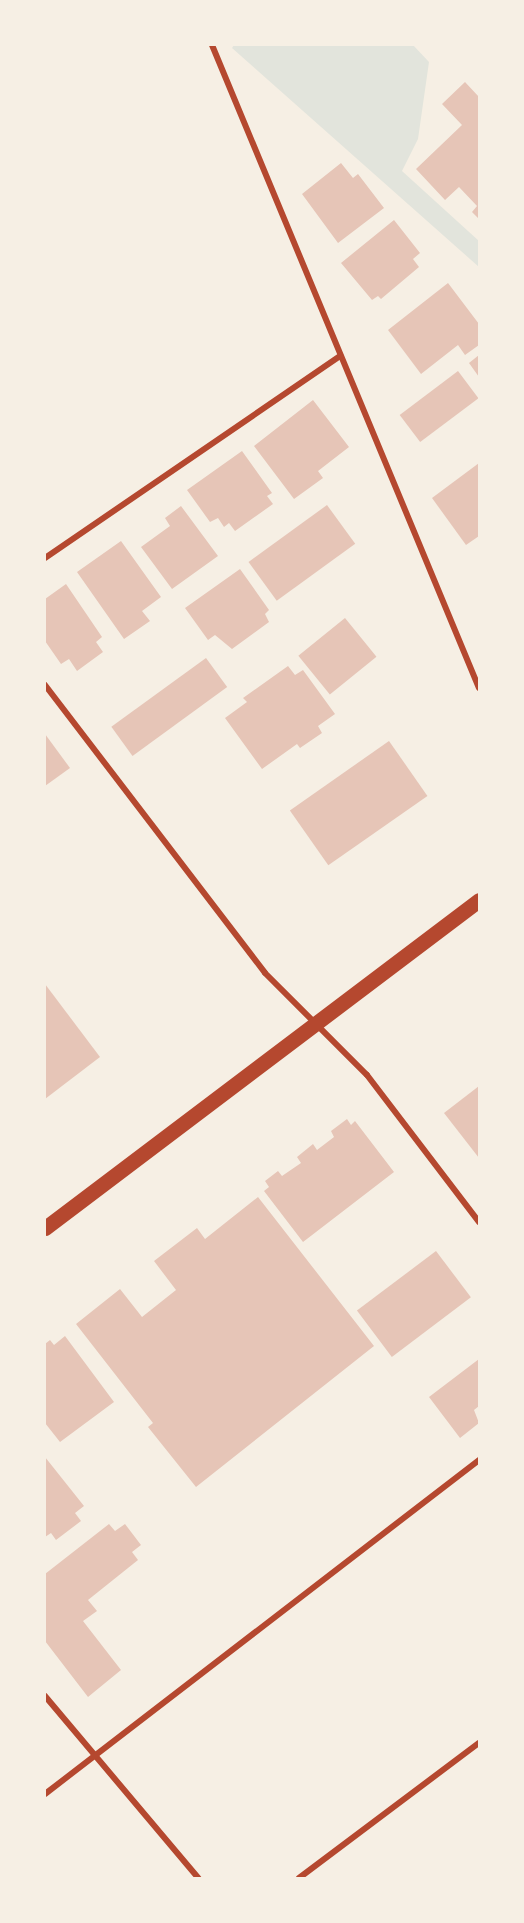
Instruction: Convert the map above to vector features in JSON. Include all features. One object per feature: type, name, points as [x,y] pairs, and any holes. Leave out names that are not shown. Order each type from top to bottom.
[{"type":"main road","points":[[45,1228],[479,900]]},
{"type":"street","points":[[212,45],[479,688]]},
{"type":"street","points":[[45,558],[340,356]]},
{"type":"street","points":[[45,685],[265,973],[367,1075],[479,1222]]},
{"type":"street","points":[[45,1794],[479,1460]]},
{"type":"street","points":[[45,1696],[198,1878]]},
{"type":"street","points":[[299,1878],[479,1743]]},
{"type":"shaded area","points":[[234,45],[413,45],[429,62],[418,139],[402,171],[479,241],[479,267],[232,48]]},
{"type":"building","points":[[465,82],[479,97],[479,219],[472,212],[477,206],[459,187],[445,200],[416,169],[462,125],[442,104]]},
{"type":"building","points":[[341,163],[353,178],[358,174],[384,208],[338,243],[302,194]]},
{"type":"building","points":[[394,220],[420,253],[413,259],[419,267],[381,299],[378,296],[372,300],[341,263]]},
{"type":"building","points":[[448,283],[479,324],[479,345],[465,355],[458,345],[421,374],[388,330]]},
{"type":"building","points":[[479,355],[479,377],[469,363]]},
{"type":"building","points":[[458,371],[478,398],[420,442],[400,415]]},
{"type":"building","points":[[313,400],[349,447],[318,471],[323,478],[294,499],[254,446]]},
{"type":"building","points":[[242,451],[272,493],[267,496],[273,504],[235,531],[229,523],[224,527],[218,518],[210,522],[187,490]]},
{"type":"building","points":[[479,463],[479,536],[466,545],[432,498]]},
{"type":"building","points":[[327,505],[355,544],[277,601],[249,562]]},
{"type":"building","points":[[181,506],[218,556],[172,589],[141,547],[170,526],[165,518]]},
{"type":"building","points":[[121,541],[161,597],[142,611],[150,621],[124,639],[77,572]]},
{"type":"building","points":[[240,569],[269,610],[265,614],[269,622],[232,649],[215,635],[208,640],[185,608]]},
{"type":"building","points":[[66,584],[102,637],[96,642],[103,652],[77,671],[69,659],[61,664],[45,641],[45,599]]},
{"type":"building","points":[[345,618],[376,657],[330,695],[298,656]]},
{"type":"building","points":[[206,658],[227,687],[133,756],[111,727]]},
{"type":"building","points":[[288,666],[295,675],[303,670],[335,714],[318,726],[322,733],[300,748],[297,744],[262,769],[225,718],[247,702],[243,698]]},
{"type":"building","points":[[45,734],[70,768],[45,786]]},
{"type":"building","points":[[389,741],[427,796],[328,865],[290,810]]},
{"type":"building","points":[[45,984],[100,1057],[45,1099]]},
{"type":"building","points":[[479,1086],[479,1158],[444,1113]]},
{"type":"building","points":[[347,1119],[351,1125],[355,1121],[394,1172],[303,1242],[264,1191],[269,1187],[265,1181],[278,1171],[282,1176],[301,1163],[297,1157],[313,1144],[317,1150],[334,1137],[331,1131]]},
{"type":"building","points":[[258,1197],[374,1346],[196,1487],[148,1427],[153,1423],[76,1324],[120,1289],[142,1317],[176,1290],[154,1261],[197,1228],[205,1239]]},
{"type":"building","points":[[436,1251],[471,1297],[392,1357],[357,1311]]},
{"type":"building","points":[[65,1336],[114,1402],[60,1442],[45,1423],[45,1344],[50,1340],[54,1345]]},
{"type":"building","points":[[479,1359],[479,1406],[474,1410],[479,1423],[460,1438],[429,1397]]},
{"type":"building","points":[[45,1457],[84,1506],[75,1513],[81,1521],[56,1540],[51,1533],[45,1537]]},
{"type":"building","points":[[109,1524],[115,1531],[125,1524],[141,1545],[132,1552],[138,1560],[88,1600],[97,1611],[83,1621],[121,1670],[88,1697],[45,1641],[45,1574]]}]
